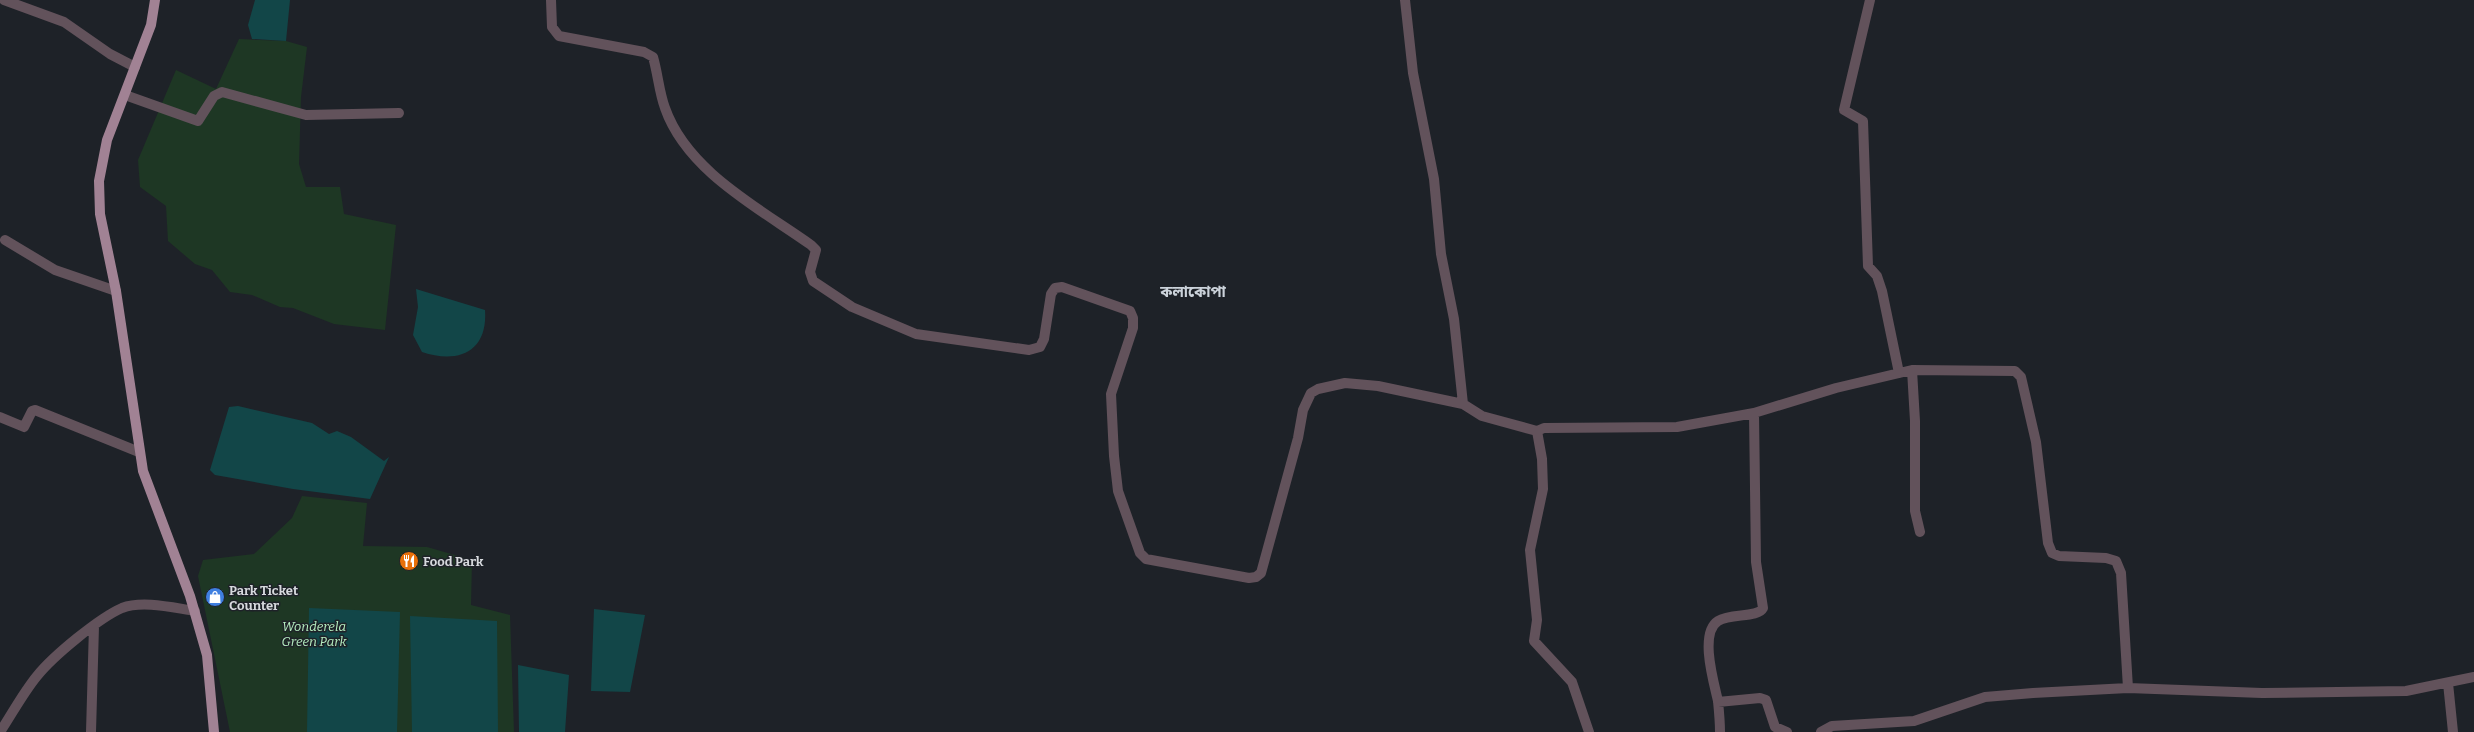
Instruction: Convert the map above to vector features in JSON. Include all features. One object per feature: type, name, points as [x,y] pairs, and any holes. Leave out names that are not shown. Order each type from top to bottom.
[{"type":"main road","points":[[154,0],[151,25],[107,140],[99,181],[100,214],[116,291],[139,452],[164,530],[195,610],[207,655],[214,732]]},
{"type":"street","points":[[4,0],[64,22],[110,54],[135,67]]},
{"type":"street","points":[[551,0],[552,27],[559,36],[644,52],[653,57],[664,108],[683,143],[709,173],[811,245],[816,250],[810,272],[812,281],[852,307],[916,334],[1029,350],[1040,347],[1044,339],[1052,294],[1055,288],[1062,286],[1130,311],[1133,318],[1133,328],[1111,394],[1114,456],[1118,491],[1140,553],[1146,559],[1256,578],[1261,573],[1298,438],[1303,410],[1311,394],[1318,389],[1345,383],[1378,386],[1463,404],[1482,416],[1537,431],[1544,428],[1677,428],[1754,413],[1836,388],[1912,370],[2015,371],[2021,377],[2036,442],[2048,542],[2052,553],[2058,556],[2106,558],[2116,561],[2121,573],[2128,688]]},
{"type":"street","points":[[1405,0],[1413,73],[1434,179],[1441,254],[1454,319],[1463,404]]},
{"type":"street","points":[[1870,0],[1844,107],[1846,111],[1863,121],[1868,266],[1877,276],[1882,291],[1899,373]]},
{"type":"street","points":[[125,95],[198,121],[214,96],[222,92],[306,115],[399,113]]},
{"type":"street","points":[[5,240],[55,270],[116,291]]},
{"type":"street","points":[[1912,370],[1915,422],[1914,511],[1920,532]]},
{"type":"street","points":[[0,418],[24,427],[32,411],[35,410],[139,452]]},
{"type":"street","points":[[1720,732],[1718,702],[1709,665],[1710,635],[1715,623],[1726,616],[1756,614],[1763,608],[1756,562],[1754,413]]},
{"type":"street","points":[[1537,431],[1542,459],[1543,489],[1530,550],[1537,620],[1534,632],[1534,641],[1572,682],[1589,732]]},
{"type":"street","points":[[0,732],[37,676],[94,626],[123,608],[155,605],[195,610]]},
{"type":"street","points":[[91,732],[94,626]]},
{"type":"street","points":[[1821,732],[1832,726],[1914,721],[1985,697],[2128,688],[2262,693],[2406,691],[2474,677]]},
{"type":"street","points":[[2448,683],[2453,732]]},
{"type":"street","points":[[1718,702],[1760,698],[1766,700],[1775,726],[1787,732]]},
{"type":"green space","points":[[239,39],[286,41],[307,47],[301,97],[299,164],[306,187],[340,187],[344,214],[396,225],[385,330],[334,324],[293,308],[280,307],[252,295],[230,292],[212,270],[195,264],[168,241],[166,206],[140,187],[138,160],[176,70],[216,89]]},
{"type":"green space","name":"Wonderela Green Park","points":[[302,496],[367,503],[363,546],[427,547],[472,560],[471,605],[510,615],[514,732],[230,732],[198,576],[203,560],[254,554],[292,518]]},
{"type":"water","points":[[255,0],[290,0],[286,41],[252,39],[248,25]]},
{"type":"water","points":[[416,289],[485,310],[485,324],[476,345],[459,355],[447,356],[422,352],[413,335],[418,307]]},
{"type":"water","points":[[238,406],[312,423],[329,434],[337,431],[351,437],[384,461],[389,457],[370,499],[293,489],[215,475],[210,470],[229,407]]},
{"type":"water","points":[[309,608],[400,612],[397,732],[307,732]]},
{"type":"water","points":[[594,609],[645,615],[630,692],[591,691]]},
{"type":"water","points":[[410,616],[497,621],[498,732],[412,732]]},
{"type":"water","points":[[518,665],[569,675],[565,732],[519,732]]},
{"type":"place","name":"Food Park","points":[[409,561]]},
{"type":"place","name":"Park Ticket Counter","points":[[215,597]]},
{"type":"district","name":"কলাকোপা","points":[[1193,292]]}]
